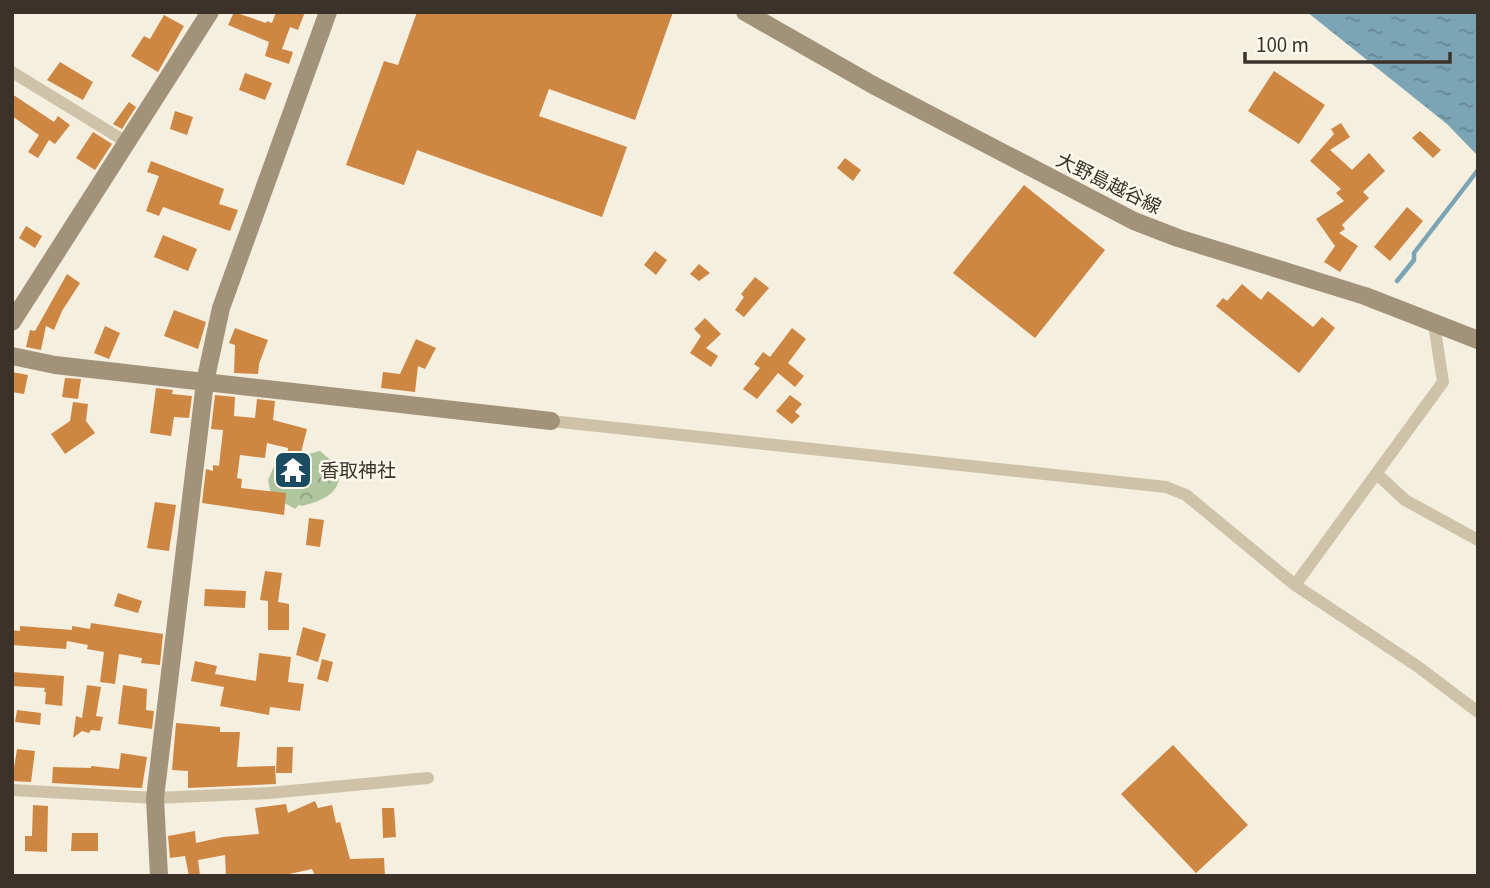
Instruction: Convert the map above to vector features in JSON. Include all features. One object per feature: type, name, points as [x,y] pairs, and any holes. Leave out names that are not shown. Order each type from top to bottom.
[{"type":"street","points":[[12,322],[210,12]]},
{"type":"street","points":[[159,876],[155,798],[205,382],[221,308],[328,12]]},
{"type":"street","name":"大野島越谷線","points":[[745,12],[885,91],[1134,221],[1178,238],[1364,296],[1478,340]]},
{"type":"street","points":[[12,72],[128,143]]},
{"type":"street","points":[[1295,585],[1443,382],[1434,324]]},
{"type":"street","points":[[12,356],[55,365],[1167,487],[1186,495],[1295,585],[1417,666],[1478,712]]},
{"type":"street","points":[[1377,474],[1405,500],[1478,540]]},
{"type":"street","points":[[12,790],[155,798],[269,793],[428,778]]},
{"type":"green space","points":[[320,451],[340,468],[338,484],[330,494],[317,501],[299,505],[295,509],[271,495],[268,480],[275,464],[295,471],[304,470],[308,467],[304,458]]},
{"type":"water","points":[[1307,12],[1478,12],[1478,156],[1447,124]]},
{"type":"building","points":[[234,12],[272,23],[276,12],[305,12],[298,30],[290,27],[282,49],[293,52],[289,64],[265,56],[269,42],[228,25]]},
{"type":"building","points":[[417,12],[673,12],[635,120],[549,89],[539,116],[627,147],[602,217],[417,150],[404,185],[346,165],[384,61],[398,65]]},
{"type":"building","points":[[164,15],[184,26],[158,72],[131,56],[144,36],[150,39]]},
{"type":"building","points":[[60,62],[93,82],[83,100],[47,80]]},
{"type":"building","points":[[1274,71],[1325,105],[1299,144],[1248,111]]},
{"type":"building","points":[[245,73],[272,83],[265,100],[239,90]]},
{"type":"building","points":[[12,94],[54,122],[58,116],[70,125],[55,144],[49,140],[38,158],[28,152],[39,135],[12,116]]},
{"type":"building","points":[[129,102],[136,107],[122,129],[113,124]]},
{"type":"building","points":[[175,111],[193,117],[187,135],[170,129]]},
{"type":"building","points":[[1341,123],[1350,137],[1330,150],[1352,170],[1369,153],[1385,171],[1363,192],[1369,198],[1342,225],[1345,229],[1339,233],[1358,246],[1340,272],[1324,262],[1335,246],[1316,219],[1344,201],[1336,193],[1341,189],[1310,161],[1334,134],[1331,129]]},
{"type":"building","points":[[1420,131],[1441,150],[1433,158],[1412,138]]},
{"type":"building","points":[[93,132],[112,144],[95,170],[76,158]]},
{"type":"building","points":[[845,158],[861,170],[853,181],[837,168]]},
{"type":"building","points":[[151,161],[224,189],[219,204],[238,210],[230,231],[163,207],[159,216],[146,211],[159,176],[147,172]]},
{"type":"building","points":[[1024,185],[1105,250],[1035,338],[953,273]]},
{"type":"building","points":[[1407,207],[1423,221],[1390,261],[1374,247]]},
{"type":"building","points":[[26,226],[42,236],[35,248],[19,238]]},
{"type":"building","points":[[163,235],[197,249],[188,271],[154,257]]},
{"type":"building","points":[[655,251],[667,260],[656,275],[644,265]]},
{"type":"building","points":[[699,264],[710,273],[699,281],[690,274]]},
{"type":"building","points":[[67,274],[80,283],[62,311],[54,330],[46,326],[41,350],[26,347],[30,330],[35,331]]},
{"type":"building","points":[[755,277],[769,288],[744,317],[735,310],[744,297],[741,294]]},
{"type":"building","points":[[1242,284],[1261,300],[1268,291],[1313,327],[1322,317],[1335,328],[1299,373],[1216,306],[1223,298],[1227,301]]},
{"type":"building","points":[[174,310],[206,322],[198,349],[164,336]]},
{"type":"building","points":[[705,318],[721,334],[706,348],[718,356],[711,367],[690,353],[701,336],[694,329]]},
{"type":"building","points":[[105,326],[120,333],[109,359],[94,353]]},
{"type":"building","points":[[235,328],[268,340],[258,374],[234,373],[235,345],[229,343]]},
{"type":"building","points":[[792,328],[806,339],[788,363],[804,376],[795,387],[778,373],[757,399],[743,389],[760,368],[754,364],[763,352],[770,357]]},
{"type":"building","points":[[416,339],[436,348],[425,369],[418,366],[415,392],[381,388],[383,372],[400,374]]},
{"type":"building","points":[[12,372],[28,375],[24,394],[12,392]]},
{"type":"building","points":[[65,378],[81,379],[78,399],[62,397]]},
{"type":"building","points":[[156,388],[173,390],[172,394],[192,396],[189,418],[174,417],[171,436],[150,433]]},
{"type":"building","points":[[215,395],[235,397],[234,416],[255,418],[257,399],[275,401],[273,420],[307,429],[296,472],[286,471],[288,448],[267,443],[265,458],[240,455],[237,478],[242,479],[241,488],[286,493],[284,515],[202,503],[206,469],[213,471],[213,465],[219,466],[223,430],[211,429]]},
{"type":"building","points":[[790,395],[802,404],[795,412],[800,416],[792,424],[776,411]]},
{"type":"building","points":[[73,402],[88,404],[86,421],[95,433],[65,454],[51,434],[70,421]]},
{"type":"building","points":[[155,502],[176,505],[169,551],[147,548]]},
{"type":"building","points":[[309,518],[324,520],[320,547],[306,545]]},
{"type":"building","points":[[265,571],[282,573],[278,602],[289,604],[289,630],[268,630],[268,601],[260,600]]},
{"type":"building","points":[[205,589],[246,591],[245,608],[204,606]]},
{"type":"building","points":[[118,593],[142,601],[138,613],[114,606]]},
{"type":"building","points":[[91,623],[163,634],[160,665],[141,663],[142,658],[119,654],[115,684],[100,682],[104,652],[87,649],[88,645],[67,641],[66,649],[12,645],[12,630],[20,631],[20,626],[72,630],[72,626],[90,629]]},
{"type":"building","points":[[303,627],[326,634],[318,662],[296,655]]},
{"type":"building","points":[[259,653],[291,657],[288,682],[304,684],[300,711],[270,707],[269,715],[220,706],[224,687],[191,681],[195,661],[217,666],[215,674],[256,681]]},
{"type":"building","points":[[322,659],[333,662],[328,682],[317,679]]},
{"type":"building","points":[[12,672],[64,676],[62,706],[45,704],[45,688],[12,686]]},
{"type":"building","points":[[87,685],[101,687],[96,716],[103,717],[100,731],[82,731],[73,738],[76,716],[82,718]]},
{"type":"building","points":[[123,685],[147,689],[146,710],[154,711],[152,729],[118,724]]},
{"type":"building","points":[[17,710],[41,713],[40,725],[15,722]]},
{"type":"building","points":[[176,723],[220,727],[220,732],[240,732],[237,767],[275,766],[276,784],[188,788],[188,771],[172,770]]},
{"type":"building","points":[[1173,745],[1248,825],[1196,873],[1121,794]]},
{"type":"building","points":[[277,747],[293,747],[292,773],[276,773]]},
{"type":"building","points":[[17,749],[35,751],[31,782],[12,781]]},
{"type":"building","points":[[121,753],[147,757],[142,788],[52,783],[53,767],[91,766],[119,769]]},
{"type":"building","points":[[315,801],[318,808],[332,805],[336,823],[340,822],[350,859],[384,858],[385,876],[315,876],[312,869],[280,876],[226,876],[225,855],[198,860],[200,876],[189,876],[185,856],[170,858],[168,836],[195,831],[196,843],[223,837],[259,834],[255,808],[286,804],[288,813]]},
{"type":"building","points":[[33,805],[48,806],[47,852],[25,851],[25,836],[32,836]]},
{"type":"building","points":[[382,808],[394,808],[396,837],[383,838]]},
{"type":"building","points":[[72,833],[98,833],[98,851],[71,851]]},
{"type":"waterway","points":[[1397,281],[1414,260],[1414,253],[1478,170]]},
{"type":"place","name":"香取神社","points":[[293,470]]}]
